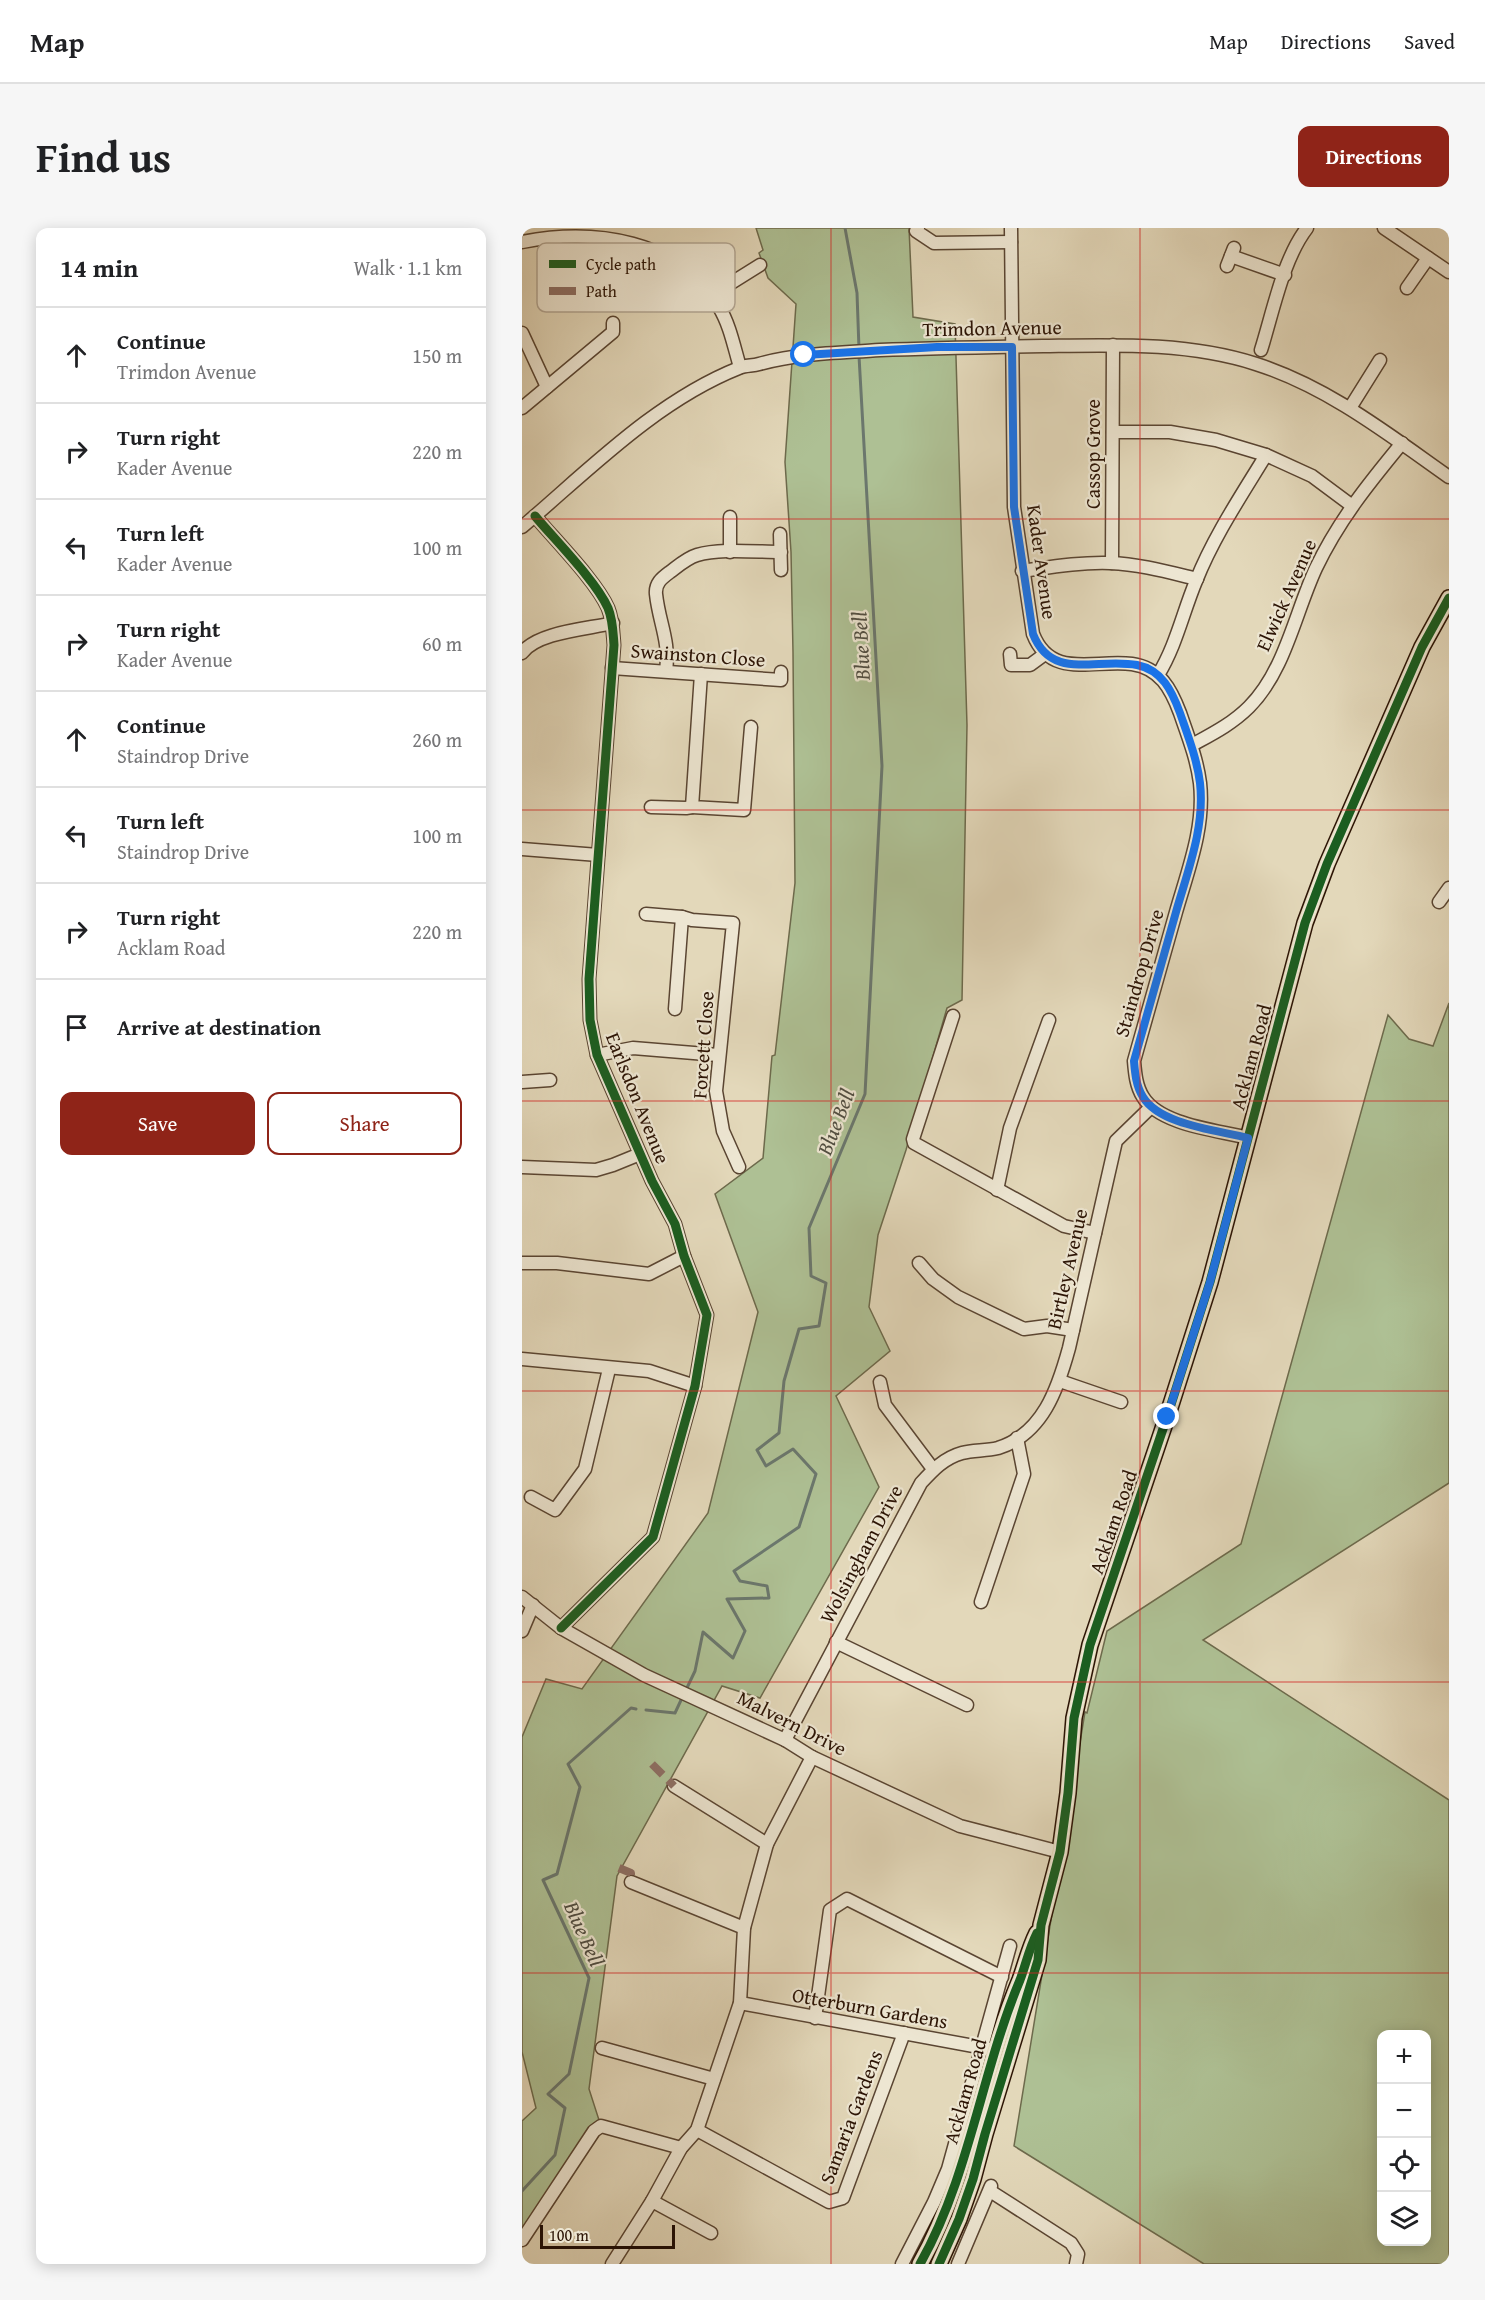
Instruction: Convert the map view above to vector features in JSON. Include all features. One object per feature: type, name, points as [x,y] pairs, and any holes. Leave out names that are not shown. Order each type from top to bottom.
[{"type":"main road","name":"Acklam Road","points":[[939,2264],[974,2179],[985,2134],[1038,1960],[1041,1925],[1060,1852],[1068,1793],[1074,1718],[1090,1645],[1210,1282],[1305,923],[1327,864],[1422,647],[1449,598]]},
{"type":"main road","name":"Acklam Road","points":[[920,2264],[961,2172],[989,2049],[1021,1978],[1028,1950],[1041,1925]]},
{"type":"street","points":[[918,228],[916,231],[934,243],[1011,242]]},
{"type":"street","name":"Kader Avenue","points":[[1011,228],[1014,507],[1033,634],[1038,646],[1045,654]]},
{"type":"street","points":[[1261,350],[1284,275],[1298,239],[1307,228]]},
{"type":"street","points":[[1384,228],[1449,272]]},
{"type":"street","points":[[522,242],[542,232],[587,233],[633,239],[643,243]]},
{"type":"street","points":[[1231,257],[1284,275]]},
{"type":"street","points":[[1407,288],[1428,258]]},
{"type":"street","points":[[735,281],[760,266]]},
{"type":"street","points":[[722,312],[740,367]]},
{"type":"street","points":[[522,408],[615,332]]},
{"type":"street","points":[[522,333],[547,387]]},
{"type":"street","name":"Trimdon Avenue","points":[[522,527],[659,412],[684,395],[740,367],[795,356],[833,352],[1113,345],[1161,347],[1211,353],[1257,364],[1310,387],[1350,408],[1449,477]]},
{"type":"street","name":"Cassop Grove","points":[[1112,563],[1113,345]]},
{"type":"street","points":[[1350,408],[1379,360]]},
{"type":"street","points":[[1113,432],[1170,432],[1216,440],[1266,455],[1312,476],[1351,505]]},
{"type":"street","name":"Elwick Avenue","points":[[1192,745],[1235,719],[1250,706],[1267,684],[1279,661],[1316,567],[1351,505],[1402,443]]},
{"type":"street","points":[[1158,675],[1168,658],[1197,579],[1220,530],[1266,455]]},
{"type":"street","name":"Earlsdon Avenue","points":[[535,516],[598,593],[608,608],[613,623],[614,645],[598,855],[589,1002],[590,1020],[597,1055],[640,1154],[675,1224],[684,1256],[707,1314],[694,1386],[653,1538],[561,1628]]},
{"type":"street","points":[[730,517],[730,552]]},
{"type":"street","points":[[780,534],[781,570]]},
{"type":"street","points":[[666,671],[668,651],[656,594],[657,584],[662,578],[691,558],[704,554],[781,552]]},
{"type":"street","points":[[1022,571],[1070,564],[1112,563],[1157,569],[1197,579]]},
{"type":"street","points":[[522,653],[530,644],[546,638],[613,623]]},
{"type":"street","points":[[1010,654],[1011,665],[1030,665],[1045,654],[1050,659],[1062,663],[1130,664],[1145,667],[1158,675],[1172,691],[1192,745]]},
{"type":"street","name":"Swainston Close","points":[[612,668],[781,680]]},
{"type":"street","points":[[692,807],[701,674]]},
{"type":"street","points":[[651,807],[744,810],[746,733]]},
{"type":"street","name":"Staindrop Drive","points":[[1151,1107],[1142,1096],[1136,1080],[1134,1061],[1199,831],[1200,782],[1192,745]]},
{"type":"street","points":[[522,849],[598,855]]},
{"type":"street","points":[[1439,902],[1449,888]]},
{"type":"street","points":[[646,914],[682,917],[675,1008]]},
{"type":"street","name":"Forcett Close","points":[[682,917],[692,920],[733,923],[716,1091],[719,1119],[739,1167]]},
{"type":"street","points":[[953,1016],[914,1143],[1064,1226],[1095,1233]]},
{"type":"street","points":[[997,1190],[1010,1128],[1049,1020]]},
{"type":"street","points":[[597,1055],[608,1051],[633,1048],[718,1055]]},
{"type":"street","points":[[522,1082],[550,1080]]},
{"type":"street","points":[[1151,1107],[1167,1118],[1248,1138]]},
{"type":"street","name":"Birtley Avenue","points":[[1017,1438],[1041,1417],[1060,1381],[1116,1141],[1151,1107]]},
{"type":"street","points":[[522,1167],[596,1170],[640,1154]]},
{"type":"street","points":[[522,1263],[557,1263],[649,1275],[684,1256]]},
{"type":"street","points":[[919,1263],[933,1279],[958,1297],[1024,1329],[1047,1326],[1073,1330]]},
{"type":"street","points":[[522,1359],[649,1371],[694,1386]]},
{"type":"street","points":[[531,1497],[555,1510],[585,1469],[609,1369]]},
{"type":"street","points":[[1060,1381],[1121,1402]]},
{"type":"street","points":[[879,1382],[885,1405],[933,1470]]},
{"type":"street","points":[[981,1602],[1024,1474],[1017,1438]]},
{"type":"street","name":"Wolsingham Drive","points":[[785,1740],[921,1483],[943,1461],[961,1454],[999,1448],[1017,1438]]},
{"type":"street","name":"Malvern Drive","points":[[522,1597],[561,1628],[644,1675],[705,1701],[785,1740],[812,1757],[960,1826],[1060,1852]]},
{"type":"street","points":[[522,1631],[533,1605]]},
{"type":"street","points":[[836,1642],[967,1706]]},
{"type":"street","points":[[612,2264],[652,2201],[681,2148],[697,2130],[740,2004],[744,1928],[767,1844],[812,1757]]},
{"type":"street","points":[[674,1786],[767,1844]]},
{"type":"street","points":[[631,1882],[744,1928]]},
{"type":"street","points":[[815,2018],[830,1910],[847,1899],[1002,1977]]},
{"type":"street","points":[[902,2264],[948,2169],[989,2049],[1010,1946]]},
{"type":"street","name":"Otterburn Gardens","points":[[740,2004],[989,2049]]},
{"type":"street","name":"Samaria Gardens","points":[[697,2130],[829,2202],[843,2198],[904,2033]]},
{"type":"street","points":[[602,2048],[714,2079]]},
{"type":"street","points":[[522,2240],[594,2131],[601,2126],[681,2148]]},
{"type":"street","points":[[958,2264],[991,2188],[1071,2242],[1078,2254],[1076,2264]]},
{"type":"street","points":[[652,2201],[711,2233]]},
{"type":"green space","points":[[756,228],[909,228],[913,317],[955,324],[967,725],[962,1000],[947,1008],[906,1150],[878,1235],[869,1307],[890,1351],[836,1396],[879,1487],[760,1698],[722,1686],[617,1876],[589,2089],[599,2120],[588,2132],[522,2239],[522,2121],[536,2108],[522,2052],[522,1737],[546,1679],[582,1689],[708,1513],[758,1312],[715,1194],[763,1158],[772,1056],[775,1055],[795,883],[791,552],[785,462],[796,304],[768,278],[759,253],[763,250]]},
{"type":"green space","points":[[1449,1003],[1449,1483],[1203,1640],[1449,1800],[1449,2264],[1204,2264],[1014,2146],[1085,1712],[1087,1713],[1107,1631],[1241,1544],[1388,1015],[1409,1039],[1433,1046]]},
{"type":"waterway","name":"Blue Bell","points":[[845,228],[857,293],[859,349]]},
{"type":"waterway","name":"Blue Bell","points":[[685,1692],[695,1671],[703,1632],[733,1658],[745,1631],[727,1599],[769,1598],[767,1586],[740,1581],[734,1571],[799,1527],[816,1474],[793,1449],[766,1466],[757,1450],[779,1433],[784,1381],[799,1329],[819,1326],[826,1283],[811,1276],[809,1228],[865,1094],[882,766],[859,356]]},
{"type":"waterway","name":"Blue Bell","points":[[646,1710],[675,1713],[682,1698]]},
{"type":"waterway","name":"Blue Bell","points":[[522,2191],[555,2155],[565,2108],[548,2094],[569,2074],[589,1978],[543,1880],[557,1874],[580,1787],[568,1764],[631,1708],[636,1709]]},
{"type":"marked path","points":[[652,1764],[674,1786]]},
{"type":"marked path","points":[[619,1868],[631,1873],[631,1882]]},
{"type":"cycle path","points":[[535,516],[594,586],[611,617],[614,645],[589,979],[590,1020],[597,1055],[652,1181],[675,1224],[684,1256],[707,1315],[695,1386],[653,1537],[561,1628]]},
{"type":"cycle path","points":[[939,2264],[959,2219],[973,2179],[1038,1960],[1041,1925],[1060,1852],[1068,1793],[1074,1718],[1090,1645],[1210,1282],[1305,923],[1327,864],[1422,647],[1449,598]]},
{"type":"cycle path","points":[[920,2264],[951,2195],[995,2051],[1037,1933]]},
{"type":"route","points":[[804,355],[937,347],[1012,347],[1014,507],[1022,571],[1033,634],[1038,646],[1050,659],[1062,663],[1130,664],[1145,667],[1158,675],[1172,691],[1192,745],[1200,782],[1199,831],[1134,1061],[1136,1080],[1142,1096],[1151,1107],[1167,1118],[1248,1138],[1210,1282],[1167,1417]]}]
